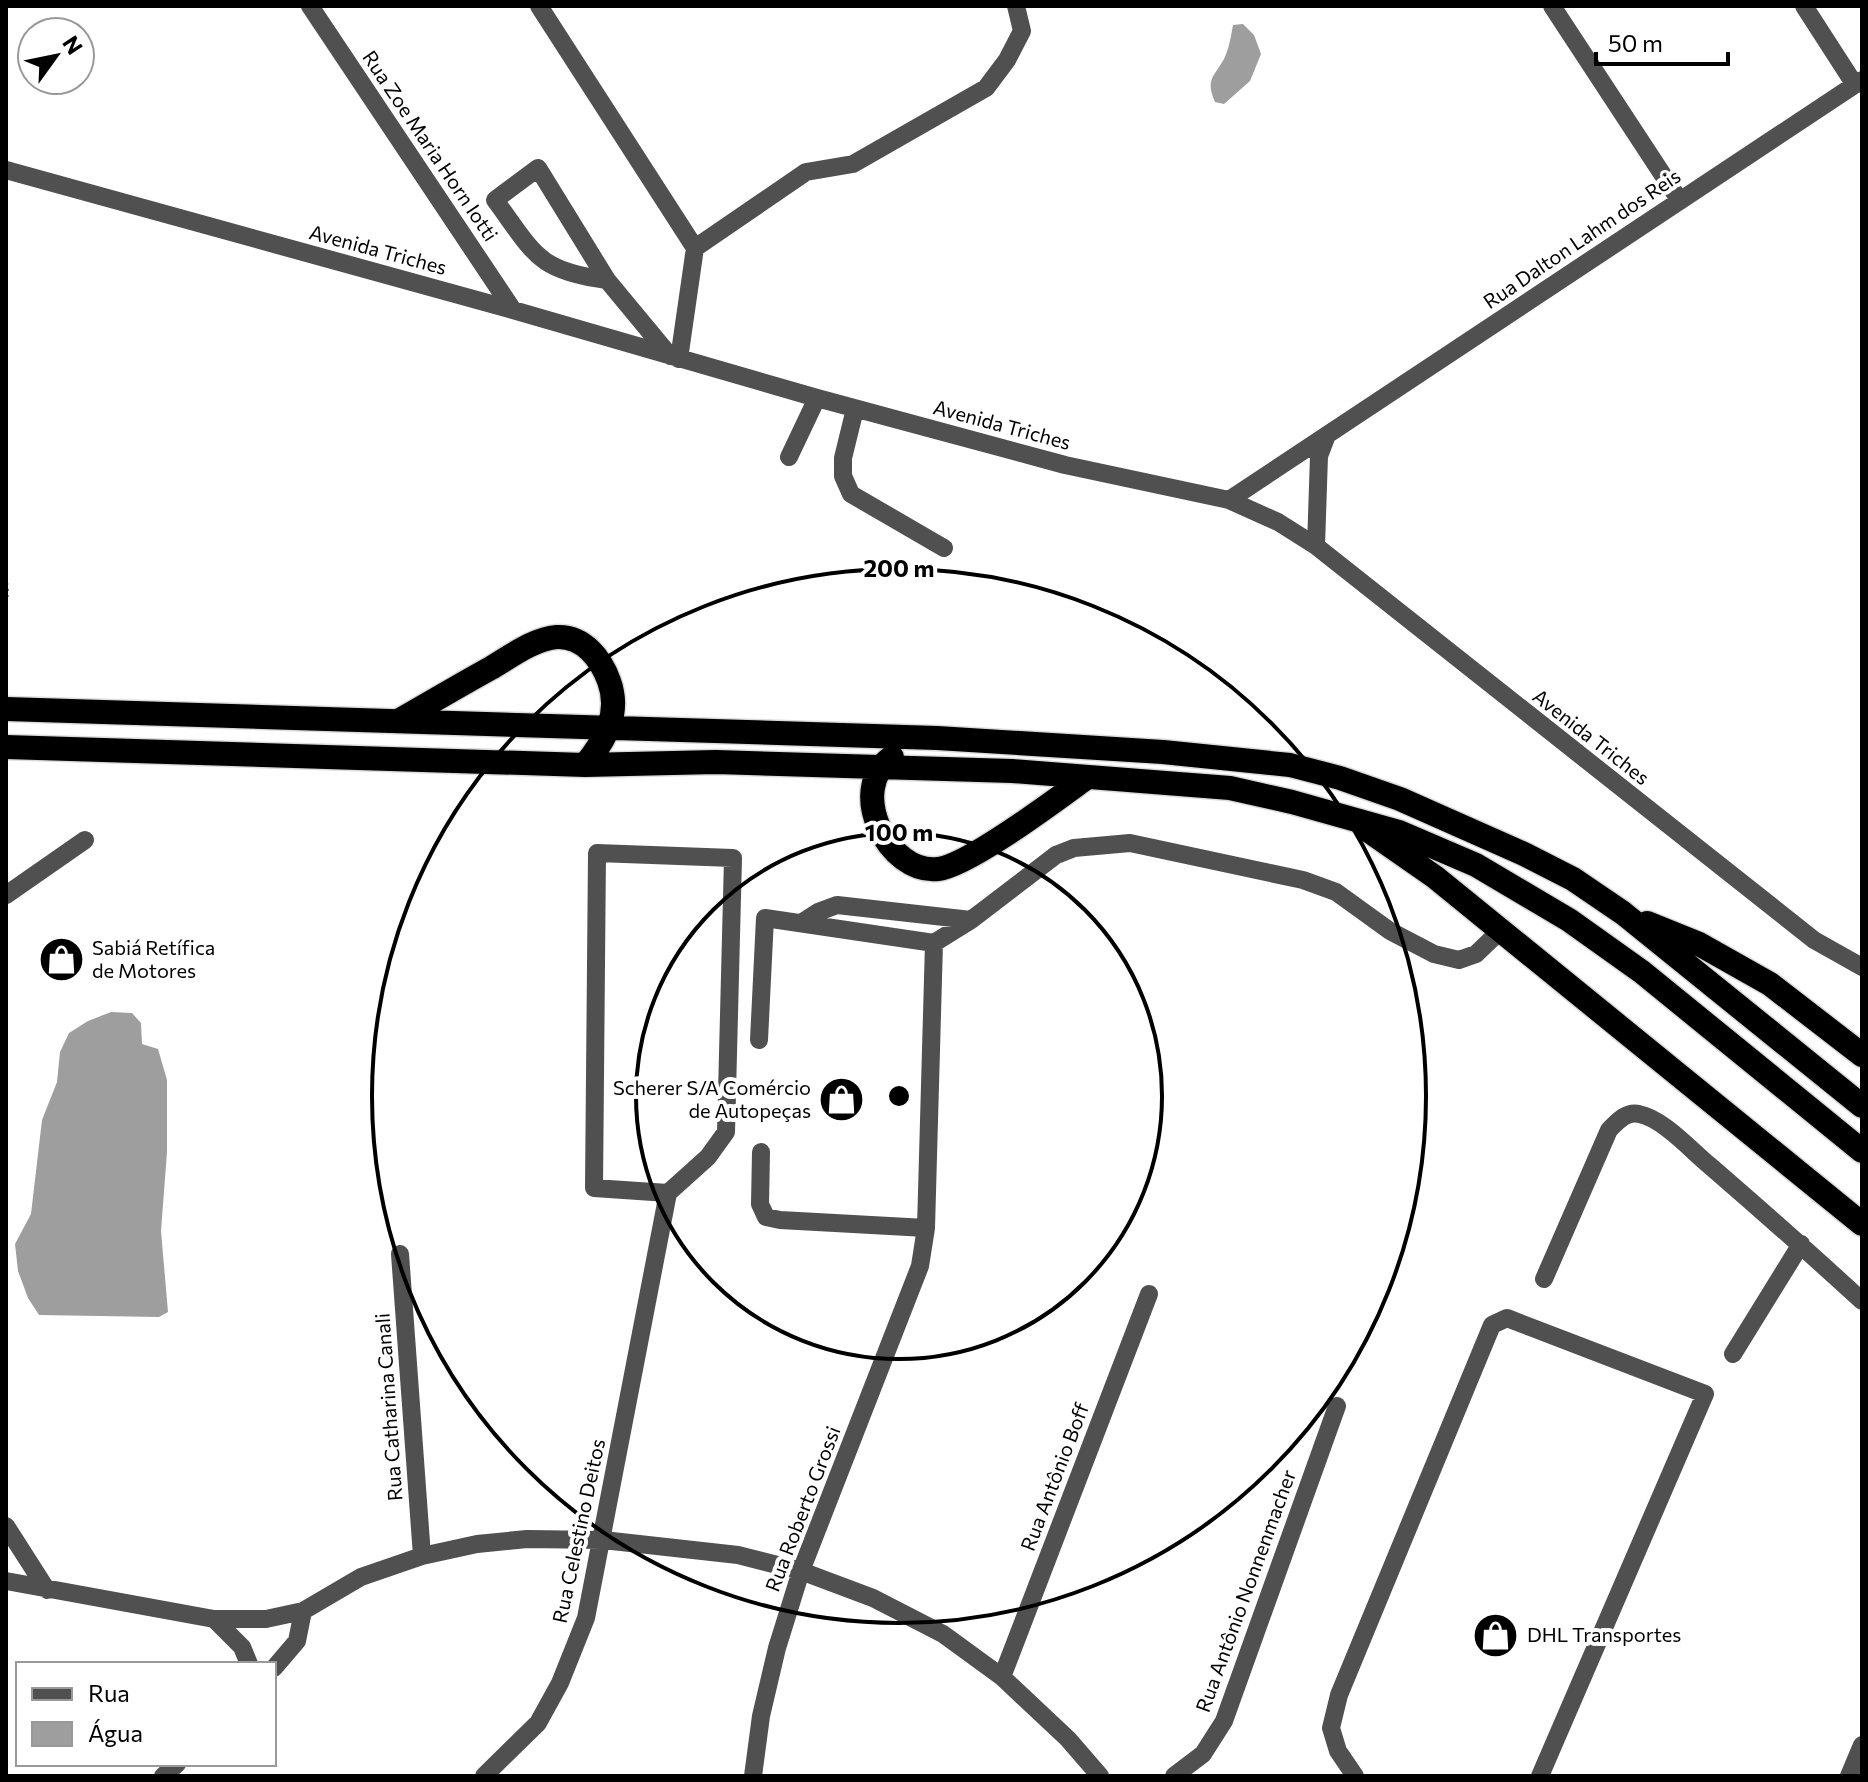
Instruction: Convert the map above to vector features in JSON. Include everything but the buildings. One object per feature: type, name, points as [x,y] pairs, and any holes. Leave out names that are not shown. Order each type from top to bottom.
[{"type":"highway","points":[[400,720],[527,647],[559,637],[579,642],[593,651],[611,686],[610,729],[585,765]]},
{"type":"highway","points":[[6,709],[937,738],[1223,756],[1290,765],[1370,788],[1462,825],[1573,879],[1623,913],[1862,1106]]},
{"type":"highway","points":[[937,738],[901,752],[880,767],[871,791],[876,822],[896,851],[916,865],[937,869],[963,861],[1086,778]]},
{"type":"highway","points":[[6,747],[585,765],[716,762],[1012,771],[1230,788],[1399,832],[1476,865],[1569,920],[1642,972],[1862,1151]]},
{"type":"highway","points":[[1351,819],[1435,877],[1862,1224]]},
{"type":"highway","points":[[1623,913],[1699,944],[1770,984],[1862,1055]]},
{"type":"street","name":"Rua Zoe Maria Horn Iotti","points":[[310,6],[513,310]]},
{"type":"street","points":[[539,6],[695,248],[674,357]]},
{"type":"street","points":[[695,248],[806,172],[853,164],[986,88],[1007,60],[1022,31],[1016,6]]},
{"type":"street","points":[[1552,6],[1680,201]]},
{"type":"street","points":[[1804,6],[1858,82]]},
{"type":"street","name":"Rua Dalton Lahm dos Reis","points":[[1229,500],[1858,82]]},
{"type":"street","points":[[607,280],[554,269],[534,252],[495,200],[538,168],[607,280],[674,357]]},
{"type":"street","name":"Avenida Triches","points":[[6,170],[513,310],[855,409],[1065,465],[1229,500],[1278,522],[1316,546],[1814,940],[1862,967]]},
{"type":"street","points":[[789,457],[817,398]]},
{"type":"street","points":[[855,409],[843,458],[843,476],[851,494],[944,548]]},
{"type":"street","points":[[1316,546],[1319,456],[1327,435]]},
{"type":"street","points":[[6,895],[85,840]]},
{"type":"street","points":[[759,1040],[765,918],[934,943],[971,920],[1056,855],[1074,848],[1130,843],[1303,880],[1336,892],[1390,931],[1434,954],[1459,960],[1476,954],[1499,932]]},
{"type":"street","points":[[597,853],[733,858],[726,1132],[708,1157],[668,1193],[594,1188],[597,853]]},
{"type":"street","points":[[801,923],[837,905],[971,920]]},
{"type":"street","name":"Rua Roberto Grossi","points":[[753,1776],[761,1716],[777,1648],[801,1571],[920,1266],[926,1228],[934,943]]},
{"type":"street","points":[[1544,1279],[1609,1130],[1622,1117],[1636,1113],[1652,1118],[1676,1137],[1801,1244],[1862,1301]]},
{"type":"street","points":[[761,1152],[760,1204],[766,1217],[926,1228]]},
{"type":"street","name":"Rua Celestino Deitos","points":[[484,1776],[499,1770],[538,1723],[560,1683],[586,1618],[668,1193]]},
{"type":"street","points":[[1733,1354],[1801,1244]]},
{"type":"street","name":"Rua Catharina Canali","points":[[400,1254],[422,1556]]},
{"type":"street","name":"Rua Antônio Boff","points":[[1002,1677],[1149,1294]]},
{"type":"street","points":[[1355,1776],[1338,1751],[1331,1728],[1339,1695],[1492,1325],[1507,1318],[1705,1394],[1540,1776]]},
{"type":"street","name":"Rua Antônio Nonnenmacher","points":[[1174,1776],[1203,1754],[1224,1721],[1337,1406]]},
{"type":"street","points":[[6,1526],[47,1590]]},
{"type":"street","points":[[6,1581],[214,1619],[266,1619],[303,1611],[361,1577],[422,1556],[477,1544],[527,1539],[603,1540],[738,1555],[801,1571],[873,1598],[943,1634],[1002,1677],[1068,1739],[1100,1776]]},
{"type":"street","points":[[276,1666],[297,1641],[303,1611]]},
{"type":"street","points":[[214,1619],[242,1647],[248,1662]]},
{"type":"street","points":[[1849,1776],[1862,1745]]},
{"type":"path","points":[[6,577],[6,599]]},
{"type":"water","points":[[1243,24],[1254,35],[1261,54],[1250,81],[1224,104],[1215,102],[1212,79],[1226,55],[1233,25]]},
{"type":"water","points":[[111,1012],[132,1013],[141,1023],[142,1044],[158,1049],[167,1080],[167,1152],[161,1231],[168,1312],[159,1317],[39,1315],[28,1298],[18,1271],[15,1244],[31,1214],[42,1120],[57,1082],[60,1052],[69,1033]]},
{"type":"place","name":"Sabiá Retífica de Motores","points":[[61,960]]},
{"type":"place","name":"Scherer S/A Comércio de Autopeças","points":[[842,1099]]},
{"type":"place","name":"DHL Transportes","points":[[1496,1635]]}]
